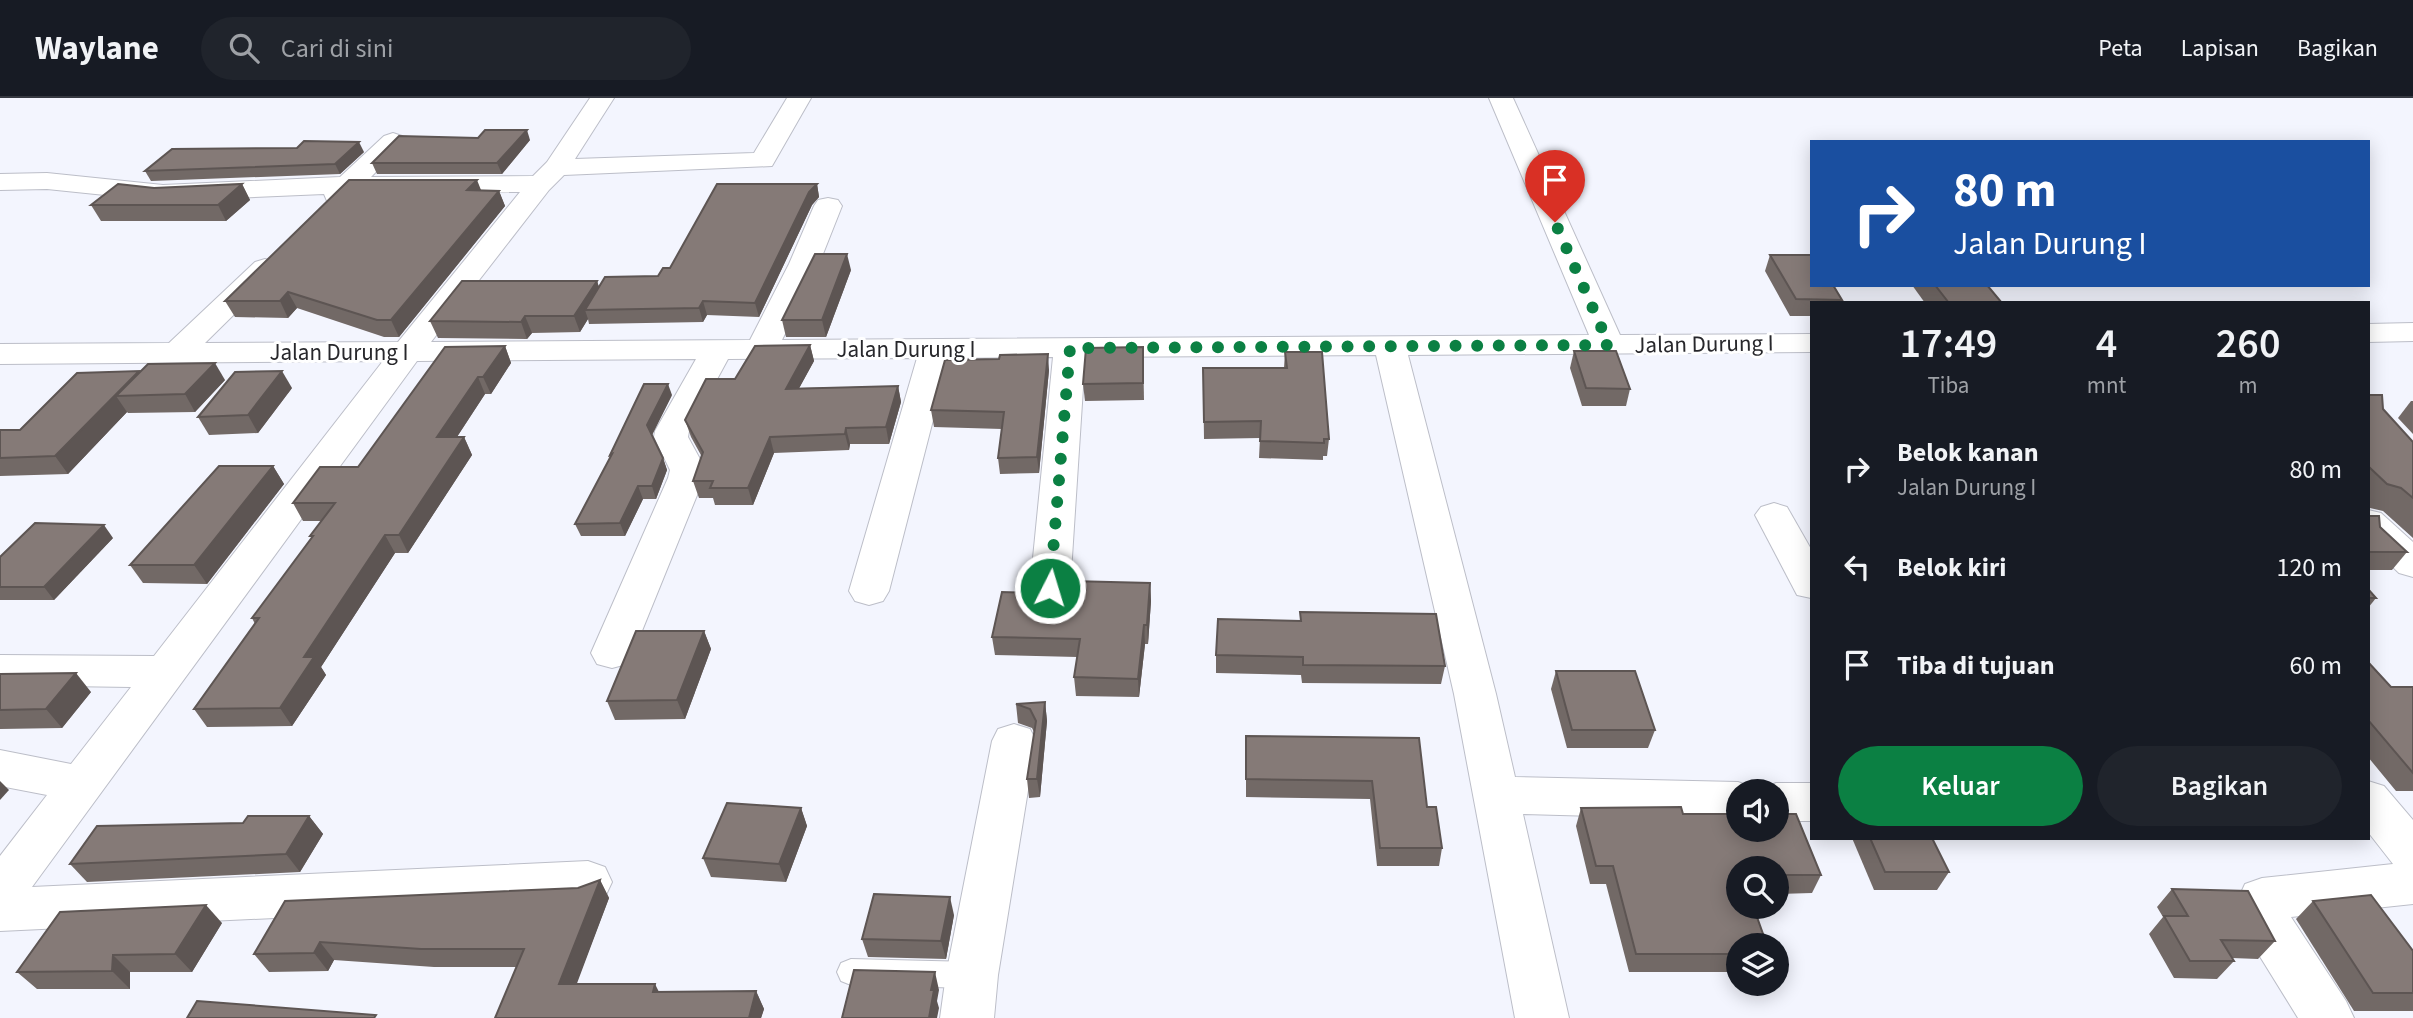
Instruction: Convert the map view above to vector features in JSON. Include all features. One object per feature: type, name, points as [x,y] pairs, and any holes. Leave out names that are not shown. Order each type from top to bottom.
[{"type":"street","points":[[0,893],[407,352],[548,176],[602,98]]},
{"type":"street","points":[[0,182],[47,181],[163,193],[548,176],[761,162],[800,98]]},
{"type":"street","points":[[1501,98],[1609,345]]},
{"type":"street","points":[[317,215],[393,141]]},
{"type":"street","points":[[761,350],[804,264],[828,206]]},
{"type":"street","points":[[177,353],[279,254]]},
{"type":"street","points":[[2370,333],[2413,332]]},
{"type":"street","name":"Jalan Durung I","points":[[0,354],[1810,342]]},
{"type":"street","points":[[1390,346],[1475,694],[1542,1018]]},
{"type":"street","points":[[869,591],[936,348]]},
{"type":"street","points":[[1050,588],[1070,348]]},
{"type":"street","points":[[612,653],[686,478],[688,470],[671,437],[672,431],[717,350]]},
{"type":"street","points":[[1774,515],[1810,583]]},
{"type":"street","points":[[2370,524],[2413,564]]},
{"type":"street","points":[[0,670],[167,671]]},
{"type":"street","points":[[970,996],[1014,741]]},
{"type":"street","points":[[0,768],[83,783]]},
{"type":"street","points":[[1497,796],[1726,801]]},
{"type":"street","points":[[2370,801],[2413,854]]},
{"type":"street","points":[[1789,802],[1810,802]]},
{"type":"street","points":[[0,910],[195,903],[341,892],[588,882]]},
{"type":"street","points":[[2327,1018],[2264,919],[2259,908],[2262,899],[2413,883]]},
{"type":"lane","points":[[851,972],[970,996]]},
{"type":"building","points":[[485,130],[527,130],[497,163],[372,163],[399,136],[478,138]]},
{"type":"building","points":[[304,141],[359,142],[335,164],[145,171],[172,149],[297,148]]},
{"type":"building","points":[[349,180],[477,180],[467,190],[499,191],[391,320],[377,320],[288,292],[280,301],[225,301]]},
{"type":"building","points":[[118,184],[154,188],[242,184],[218,205],[91,205]]},
{"type":"building","points":[[717,184],[817,184],[809,192],[755,303],[703,301],[699,308],[585,310],[605,277],[658,276],[663,268],[670,268]]},
{"type":"building","points":[[815,254],[847,254],[822,320],[782,320]]},
{"type":"building","points":[[1770,255],[1810,255],[1810,287],[1834,287],[1842,300],[1796,299]]},
{"type":"building","points":[[462,281],[597,281],[574,316],[525,316],[521,322],[430,321]]},
{"type":"building","points":[[1937,287],[1989,287],[2000,301],[1947,301]]},
{"type":"building","points":[[810,345],[786,389],[898,386],[886,427],[846,428],[845,434],[770,437],[748,488],[710,488],[713,481],[693,481],[703,452],[685,420],[706,379],[735,379],[755,346]]},
{"type":"building","points":[[505,346],[483,377],[478,377],[437,437],[464,437],[399,535],[385,535],[304,657],[314,657],[280,708],[194,709],[259,618],[252,618],[335,503],[293,503],[320,467],[358,467],[445,347]]},
{"type":"building","points":[[1143,347],[1143,383],[1083,384],[1086,348]]},
{"type":"building","points":[[1574,351],[1616,351],[1630,389],[1586,388]]},
{"type":"building","points":[[1285,352],[1322,352],[1329,439],[1324,439],[1324,443],[1260,441],[1261,421],[1204,422],[1203,368],[1287,368]]},
{"type":"building","points":[[1048,354],[1037,457],[998,458],[1004,412],[931,410],[945,360],[999,359],[1000,355]]},
{"type":"building","points":[[215,363],[185,394],[116,396],[148,364]]},
{"type":"building","points":[[139,371],[55,456],[0,458],[0,430],[20,430],[77,373]]},
{"type":"building","points":[[282,371],[248,415],[198,417],[235,372]]},
{"type":"building","points":[[644,384],[668,384],[647,425],[663,458],[652,486],[638,486],[620,523],[575,524],[612,454],[610,455]]},
{"type":"building","points":[[2370,395],[2382,395],[2383,409],[2413,442],[2413,498],[2401,488],[2387,484],[2370,468]]},
{"type":"building","points":[[219,466],[273,466],[194,565],[130,565]]},
{"type":"building","points":[[2370,516],[2379,516],[2380,527],[2407,552],[2370,552]]},
{"type":"building","points":[[35,523],[104,525],[44,587],[0,587],[0,557]]},
{"type":"building","points":[[1070,581],[1150,583],[1147,625],[1144,625],[1138,679],[1074,677],[1080,639],[992,637],[1002,592],[1068,594]]},
{"type":"building","points":[[1300,612],[1436,614],[1445,666],[1303,665],[1303,657],[1216,655],[1218,619],[1301,621]]},
{"type":"building","points":[[636,631],[704,631],[677,700],[607,701]]},
{"type":"building","points":[[2370,664],[2391,687],[2413,687],[2413,773],[2370,722]]},
{"type":"building","points":[[1556,671],[1635,671],[1655,730],[1572,730]]},
{"type":"building","points":[[76,673],[46,709],[0,710],[0,674]]},
{"type":"building","points":[[1045,702],[1037,779],[1027,779],[1036,721],[1030,709],[1016,704]]},
{"type":"building","points":[[1246,736],[1419,738],[1427,807],[1436,807],[1442,848],[1380,848],[1372,781],[1246,779]]},
{"type":"building","points":[[727,803],[801,808],[779,864],[703,858]]},
{"type":"building","points":[[1681,807],[1683,814],[1726,814],[1726,842],[1789,842],[1789,814],[1796,814],[1821,875],[1789,875],[1789,856],[1726,856],[1726,919],[1758,919],[1763,933],[1726,933],[1726,954],[1636,954],[1613,866],[1596,866],[1581,808]]},
{"type":"building","points":[[248,816],[309,816],[286,854],[70,864],[97,826],[243,823]]},
{"type":"building","points":[[1871,840],[1933,840],[1949,872],[1885,872]]},
{"type":"building","points":[[600,880],[559,984],[655,984],[653,992],[756,991],[749,1018],[495,1018],[524,949],[421,949],[320,942],[314,953],[254,954],[285,901],[578,888]]},
{"type":"building","points":[[2172,889],[2248,891],[2275,941],[2221,940],[2234,961],[2190,961],[2164,916],[2188,916]]},
{"type":"building","points":[[874,894],[950,897],[941,941],[862,939]]},
{"type":"building","points":[[2371,895],[2413,951],[2413,993],[2373,993],[2313,901]]},
{"type":"building","points":[[206,905],[175,954],[113,955],[112,971],[17,972],[60,912]]},
{"type":"building","points":[[854,970],[935,972],[929,1018],[842,1018]]},
{"type":"building","points":[[197,1001],[376,1015],[374,1018],[187,1018]]},
{"type":"route","points":[[1050,588],[1070,348],[1609,345],[1555,222]]}]
